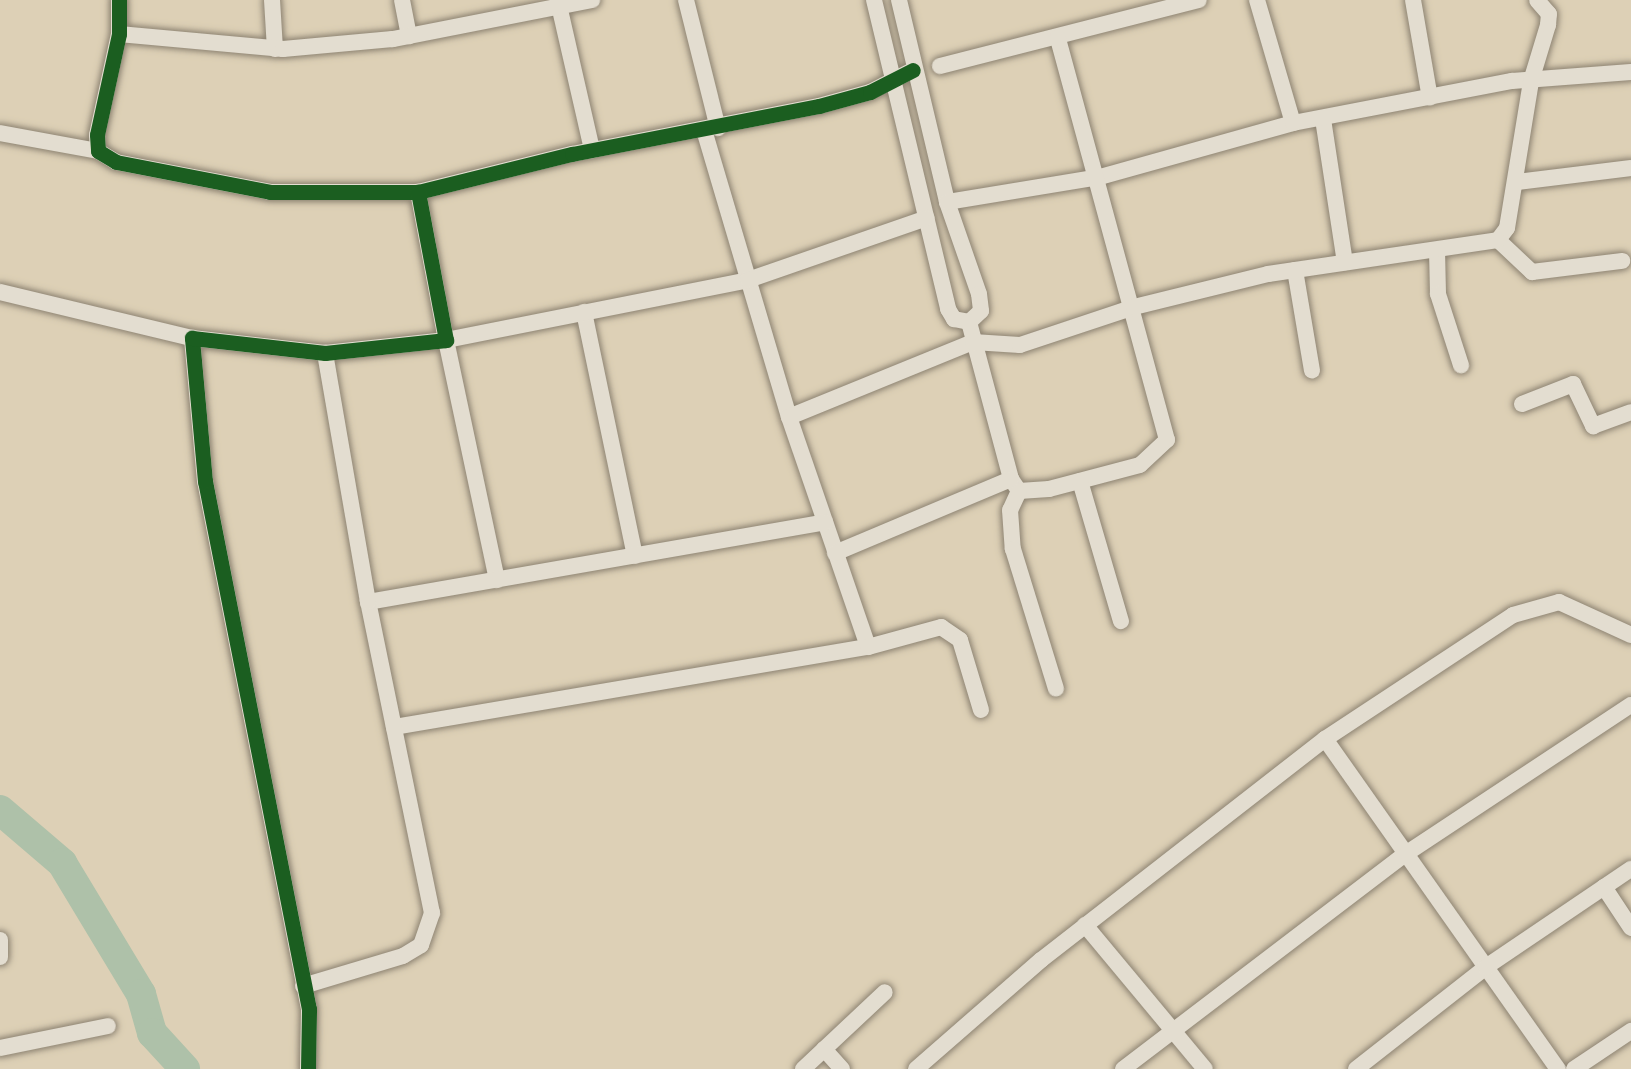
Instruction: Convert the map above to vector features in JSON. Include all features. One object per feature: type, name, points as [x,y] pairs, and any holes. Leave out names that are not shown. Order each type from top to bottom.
[{"type":"street","points":[[98,151],[97,135],[119,34],[119,0]]},
{"type":"street","points":[[272,0],[275,49]]},
{"type":"street","points":[[402,0],[409,36]]},
{"type":"street","points":[[119,34],[275,49],[409,36],[592,0]]},
{"type":"street","points":[[686,0],[748,280],[789,417],[868,647]]},
{"type":"street","points":[[874,0],[948,309],[954,319],[969,322],[978,316],[981,304],[947,202],[899,0]]},
{"type":"street","points":[[940,66],[1199,0]]},
{"type":"street","points":[[1257,0],[1293,123]]},
{"type":"street","points":[[1413,0],[1430,98]]},
{"type":"street","points":[[789,417],[973,342],[1035,342],[1134,307],[1295,270],[1498,240],[1508,228],[1532,82],[1549,14],[1537,0]]},
{"type":"street","points":[[559,4],[592,150]]},
{"type":"street","points":[[835,553],[1015,485],[1080,481],[1140,465],[1167,440],[1100,177],[1058,38]]},
{"type":"street","points":[[0,133],[270,192],[418,193],[592,150],[711,129],[870,92],[913,70]]},
{"type":"street","points":[[947,202],[1100,177],[1293,123],[1532,82],[1631,73]]},
{"type":"street","points":[[1324,119],[1345,262]]},
{"type":"street","points":[[1516,182],[1592,177],[1631,168]]},
{"type":"street","points":[[418,193],[497,580]]},
{"type":"street","points":[[0,292],[192,338],[326,353],[446,340],[748,280],[926,218]]},
{"type":"street","points":[[1498,240],[1532,272],[1622,260]]},
{"type":"street","points":[[1437,250],[1438,294],[1461,365]]},
{"type":"street","points":[[1295,270],[1312,371]]},
{"type":"street","points":[[584,312],[635,556]]},
{"type":"street","points":[[969,322],[1015,485],[1010,509],[1013,549],[1056,689]]},
{"type":"street","points":[[192,338],[205,481],[303,986],[310,1063]]},
{"type":"street","points":[[303,986],[403,956],[421,945],[432,913],[368,602],[326,353]]},
{"type":"street","points":[[1522,404],[1574,385],[1593,426],[1631,412]]},
{"type":"street","points":[[1080,481],[1121,621]]},
{"type":"street","points":[[368,602],[825,522]]},
{"type":"street","points":[[916,1069],[1085,925],[1325,739],[1536,605],[1558,602],[1581,608],[1631,635]]},
{"type":"street","points":[[394,728],[868,647],[947,628],[960,640],[981,710]]},
{"type":"street","points":[[1124,1069],[1407,853],[1631,705]]},
{"type":"street","points":[[1325,739],[1558,1069]]},
{"type":"street","points":[[1357,1069],[1486,967],[1631,869]]},
{"type":"street","points":[[1604,886],[1631,928]]},
{"type":"street","points":[[1085,925],[1205,1069]]},
{"type":"street","points":[[0,940],[0,956]]},
{"type":"street","points":[[802,1069],[885,992]]},
{"type":"street","points":[[0,1048],[109,1026]]},
{"type":"street","points":[[1574,1069],[1631,1031]]},
{"type":"street","points":[[824,1049],[842,1069]]},
{"type":"waterway","points":[[0,810],[62,863],[141,994],[152,1033],[185,1069]]},
{"type":"cycle path","points":[[119,0],[119,34],[97,135],[98,151],[116,162],[270,192],[418,192],[572,154],[819,106],[870,92],[913,70]]},
{"type":"cycle path","points":[[308,1069],[309,1009],[205,481],[192,338],[325,353],[446,340],[418,192]]}]
